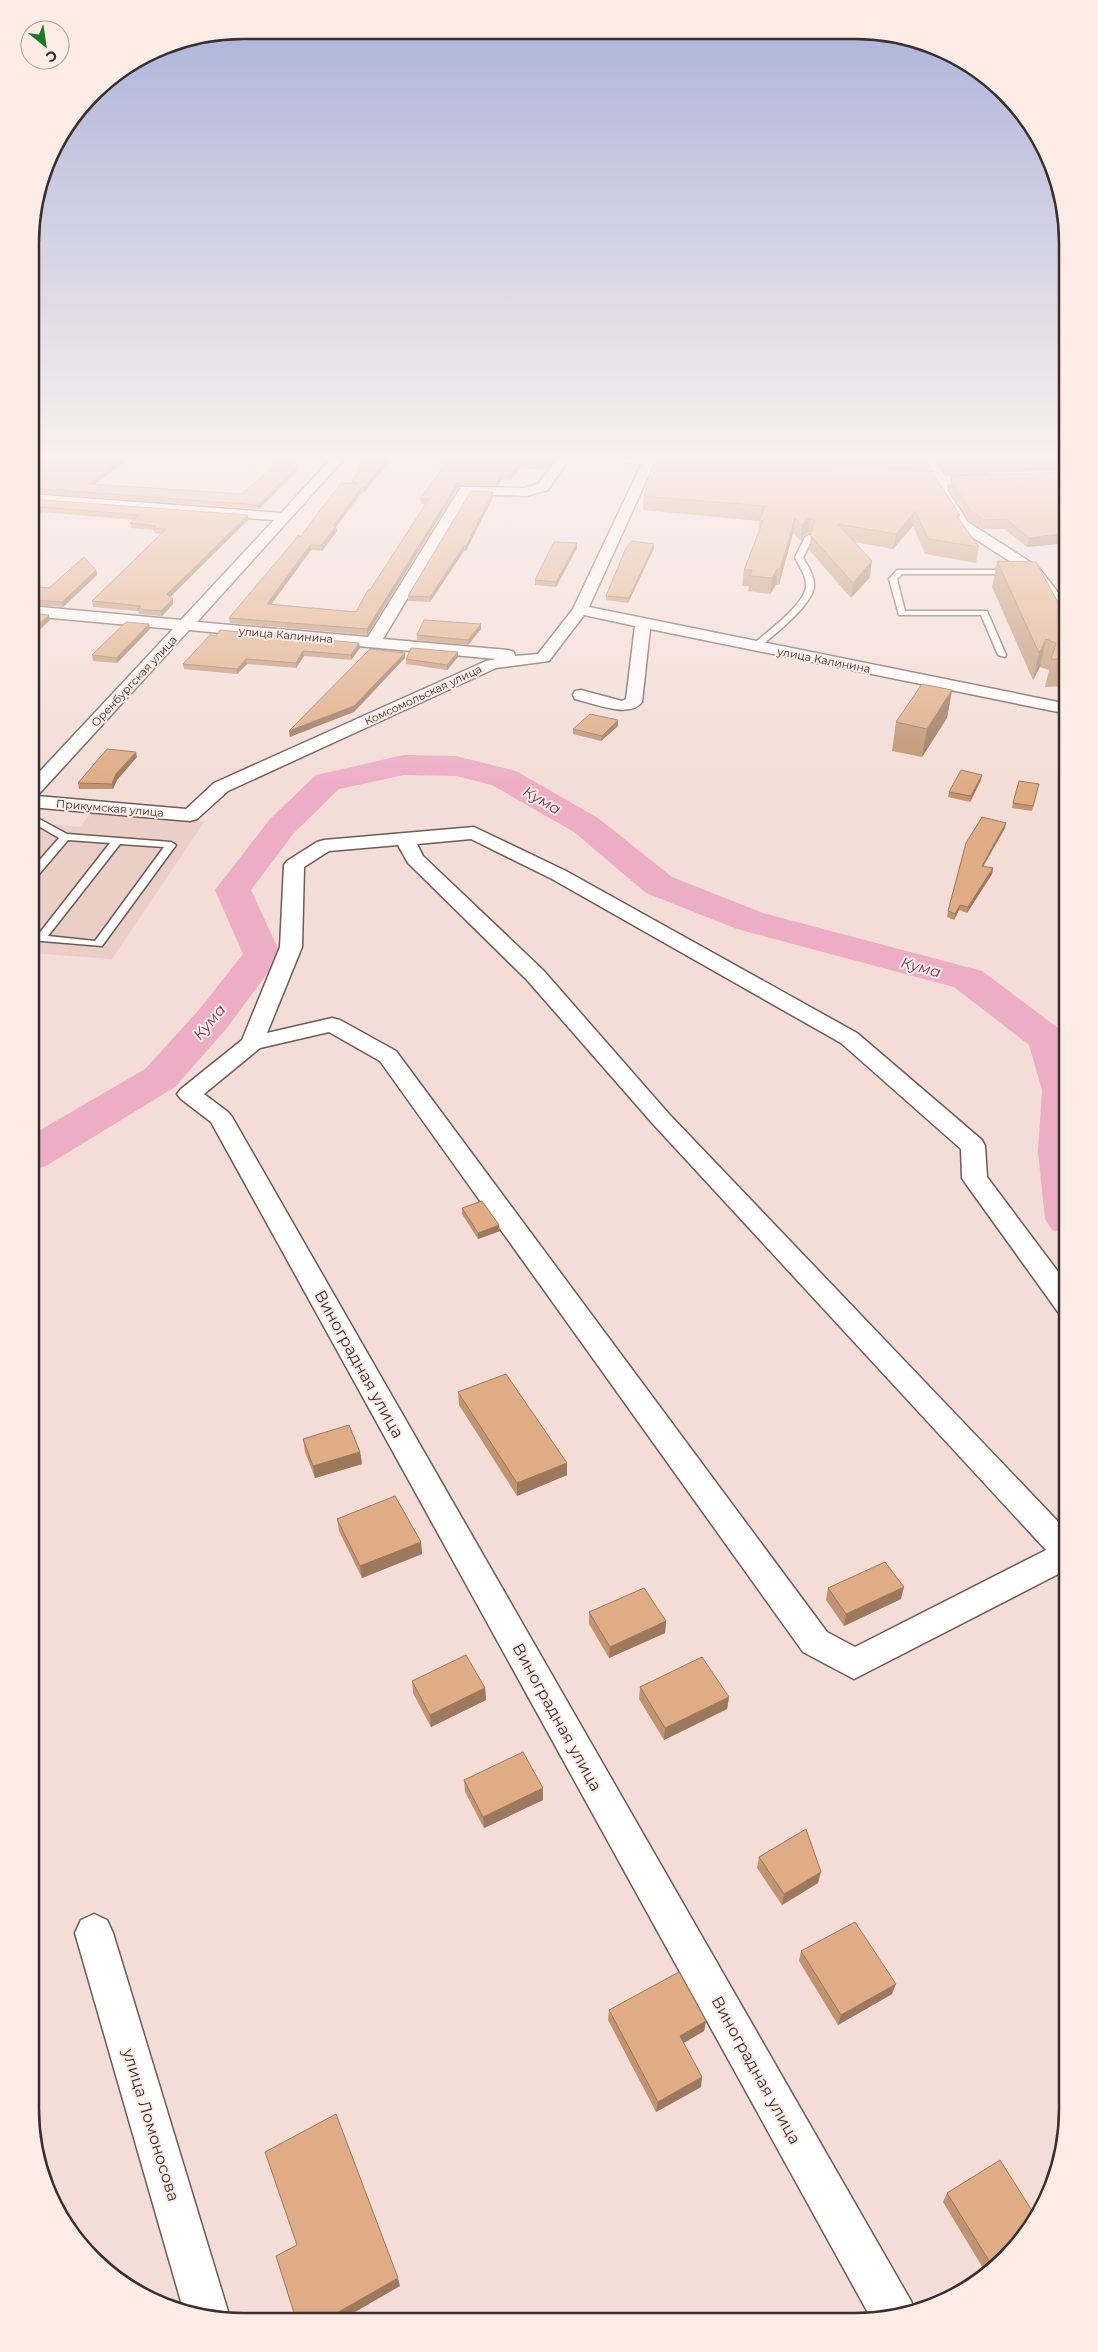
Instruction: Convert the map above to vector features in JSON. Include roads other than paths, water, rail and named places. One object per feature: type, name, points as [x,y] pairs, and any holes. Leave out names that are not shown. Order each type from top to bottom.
[{"type":"street","name":"Оренбургская улица","points":[[39,783],[237,569]]},
{"type":"street","points":[[373,642],[418,569]]},
{"type":"street","points":[[543,658],[580,610],[599,569]]},
{"type":"street","points":[[1030,569],[1035,572],[1059,604]]},
{"type":"street","name":"улица Калинина","points":[[580,610],[1059,707]]},
{"type":"street","name":"улица Калинина","points":[[39,612],[543,658]]},
{"type":"street","points":[[581,695],[623,706],[634,702],[644,623]]},
{"type":"street","name":"Комсомольская улица","points":[[190,815],[221,787],[492,664],[543,658]]},
{"type":"street","name":"Прикумская улица","points":[[39,802],[190,815]]},
{"type":"street","points":[[252,1043],[291,947],[294,865],[324,846],[474,833],[559,875],[849,1038],[973,1146],[975,1178],[1059,1293]]},
{"type":"street","points":[[405,839],[415,859],[535,975],[661,1119],[1059,1543]]},
{"type":"street","points":[[252,1043],[332,1024],[388,1056],[815,1642],[854,1664],[1059,1558]]},
{"type":"street","name":"Виноградная улица","points":[[252,1043],[189,1094],[220,1117],[891,2310]]},
{"type":"street","name":"улица Ломоносова","points":[[94,1933],[206,2310]]},
{"type":"lane","points":[[756,646],[794,610],[809,591],[809,574],[806,569]]},
{"type":"lane","points":[[1002,656],[984,613],[902,613],[893,579],[900,572],[1035,572]]},
{"type":"lane","points":[[39,822],[65,837],[171,845],[98,944],[39,938]]},
{"type":"lane","points":[[39,867],[65,837]]},
{"type":"lane","points":[[39,933],[117,841]]},
{"type":"waterway","name":"Кума","points":[[39,1151],[160,1078],[212,1020],[262,955],[233,890],[282,826],[328,782],[404,765],[456,766],[504,778],[586,825],[659,885],[750,921],[968,979],[1048,1040],[1059,1077]]}]
